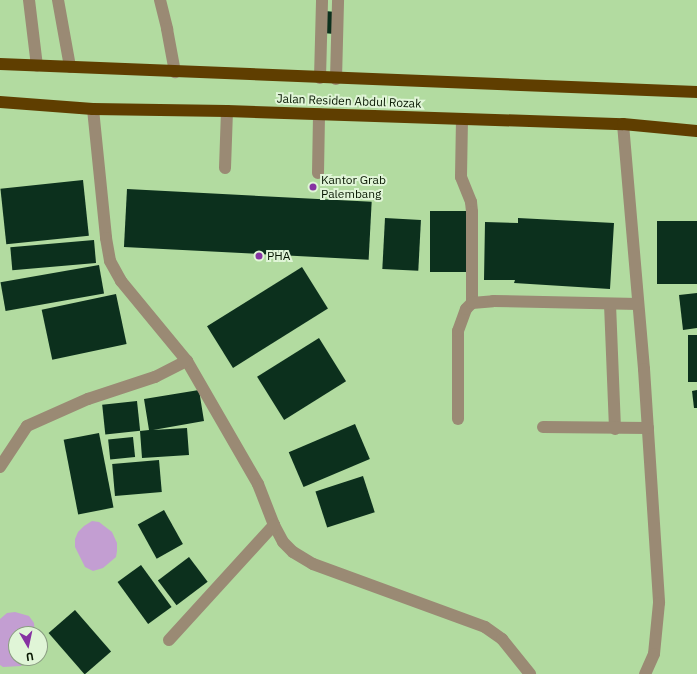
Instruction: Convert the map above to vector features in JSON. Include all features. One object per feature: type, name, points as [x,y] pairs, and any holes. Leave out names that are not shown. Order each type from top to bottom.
[{"type":"highway","name":"Jalan Residen Abdul Rozak","points":[[0,64],[336,79],[697,92]]},
{"type":"highway","name":"Jalan Residen Abdul Rozak","points":[[0,102],[93,109],[227,111],[623,124],[697,131]]},
{"type":"street","points":[[29,0],[37,66]]},
{"type":"street","points":[[58,0],[70,67]]},
{"type":"street","points":[[160,0],[175,72]]},
{"type":"street","points":[[320,78],[322,0]]},
{"type":"street","points":[[336,79],[338,0]]},
{"type":"street","points":[[93,109],[106,238],[110,261],[120,280],[187,361],[258,484],[274,525],[283,542],[293,552],[313,564],[485,627],[502,639],[530,674]]},
{"type":"street","points":[[225,168],[227,111]]},
{"type":"street","points":[[318,173],[319,114]]},
{"type":"street","points":[[462,119],[461,177],[471,202],[472,212],[472,303]]},
{"type":"street","points":[[623,124],[638,304],[642,428],[659,603],[654,654],[645,674]]},
{"type":"street","points":[[458,419],[458,331],[466,309],[472,303],[494,301],[638,304]]},
{"type":"street","points":[[614,304],[615,429]]},
{"type":"street","points":[[0,468],[27,426],[88,399],[156,377],[187,361]]},
{"type":"street","points":[[543,427],[615,429],[642,428]]},
{"type":"street","points":[[169,640],[274,525]]},
{"type":"shaded area","points":[[92,521],[99,522],[112,532],[117,543],[116,557],[103,568],[93,571],[85,567],[75,547],[75,539],[78,532]]},
{"type":"shaded area","points":[[15,612],[29,616],[34,623],[34,626],[8,626],[8,666],[21,666],[3,667],[0,665],[0,619],[7,613]]},
{"type":"building","points":[[325,11],[336,12],[334,34],[323,33]]},
{"type":"building","points":[[83,180],[89,236],[6,244],[0,189]]},
{"type":"building","points":[[127,189],[372,202],[369,260],[124,247]]},
{"type":"building","points":[[430,211],[467,211],[467,272],[430,272]]},
{"type":"building","points":[[385,218],[421,220],[418,271],[382,269]]},
{"type":"building","points":[[518,218],[614,223],[610,289],[514,283],[515,280],[484,280],[485,222],[518,223]]},
{"type":"building","points":[[657,221],[697,221],[697,284],[657,284]]},
{"type":"building","points":[[94,240],[96,263],[12,270],[10,247]]},
{"type":"building","points":[[99,265],[104,294],[6,311],[1,282]]},
{"type":"building","points":[[302,267],[328,309],[233,368],[207,326]]},
{"type":"building","points":[[697,293],[697,328],[683,330],[679,295]]},
{"type":"building","points":[[116,294],[127,344],[52,360],[42,310]]},
{"type":"building","points":[[688,335],[697,335],[697,382],[688,382]]},
{"type":"building","points":[[319,338],[346,381],[284,420],[257,377]]},
{"type":"building","points":[[199,390],[204,421],[153,430],[187,428],[189,455],[142,458],[140,431],[149,430],[144,399]]},
{"type":"building","points":[[697,390],[697,408],[694,408],[692,391]]},
{"type":"building","points":[[137,401],[140,431],[105,434],[102,405]]},
{"type":"building","points":[[355,424],[370,459],[304,487],[289,452]]},
{"type":"building","points":[[99,433],[114,508],[78,514],[64,440]]},
{"type":"building","points":[[133,437],[135,457],[110,460],[108,440]]},
{"type":"building","points":[[159,460],[162,492],[115,496],[112,464]]},
{"type":"building","points":[[363,476],[375,512],[327,528],[315,491]]},
{"type":"building","points":[[164,510],[183,544],[157,559],[138,525]]},
{"type":"building","points":[[189,557],[208,582],[177,605],[158,580]]},
{"type":"building","points":[[141,565],[172,607],[148,624],[118,582]]},
{"type":"building","points":[[75,610],[111,652],[84,674],[49,633]]},
{"type":"place","name":"Kantor Grab Palembang","points":[[313,187]]},
{"type":"place","name":"PHA","points":[[259,256]]}]
